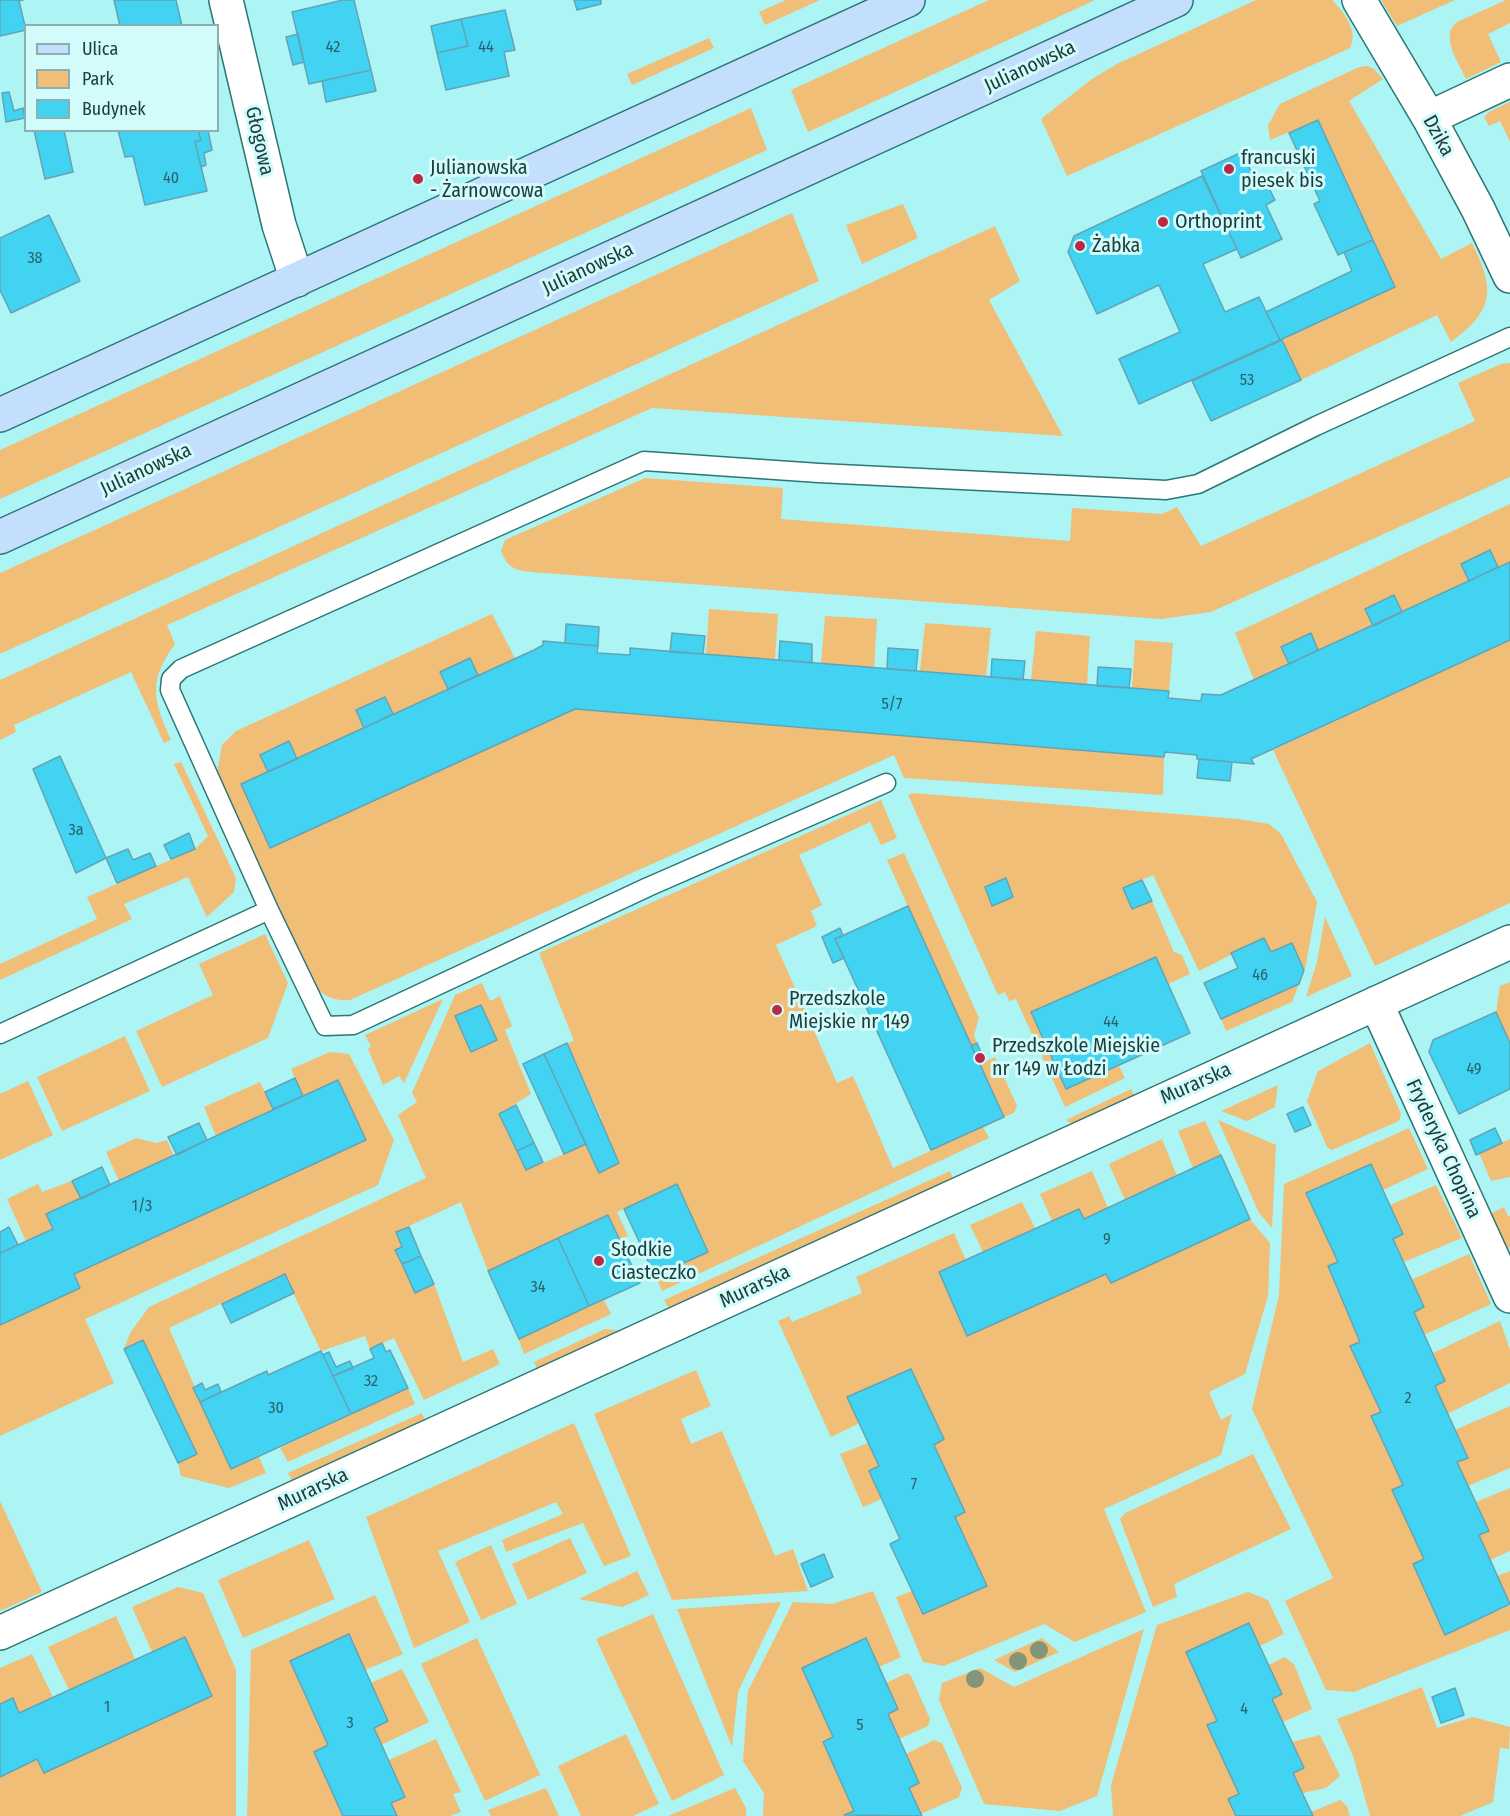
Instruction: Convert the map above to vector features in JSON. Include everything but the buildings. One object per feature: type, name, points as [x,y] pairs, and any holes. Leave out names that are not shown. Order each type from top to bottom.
[{"type":"main road","points":[[0,415],[908,0]]},
{"type":"main road","name":"Julianowska","points":[[0,537],[1176,0]]},
{"type":"street","name":"Głogowa","points":[[226,0],[279,225],[297,280]]},
{"type":"street","name":"Dzika","points":[[1359,0],[1429,118],[1478,209],[1510,276]]},
{"type":"street","points":[[1429,118],[1510,80]]},
{"type":"street","name":"Murarska","points":[[0,1633],[1510,942]]},
{"type":"street","name":"Fryderyka Chopina","points":[[1376,1003],[1510,1296]]},
{"type":"lane","points":[[886,783],[648,887],[354,1025],[325,1026],[269,910],[170,690],[171,679],[182,669],[644,461],[819,473],[1166,490],[1198,484],[1316,426],[1510,337]]},
{"type":"lane","points":[[0,1034],[269,910]]},
{"type":"green space","points":[[786,0],[820,0],[765,25],[759,12]]},
{"type":"green space","points":[[989,0],[1095,0],[808,132],[791,90]]},
{"type":"green space","points":[[1256,0],[1332,0],[1349,22],[1353,35],[1350,48],[1067,176],[1041,119],[1092,79],[1117,64]]},
{"type":"green space","points":[[1381,0],[1455,0],[1397,26]]},
{"type":"green space","points":[[1510,0],[1510,23],[1488,34],[1501,62],[1466,79],[1452,50],[1450,35],[1452,28],[1457,22]]},
{"type":"green space","points":[[709,38],[714,48],[632,85],[627,74]]},
{"type":"green space","points":[[1367,66],[1374,69],[1383,79],[1349,101],[1441,259],[1472,243],[1485,273],[1487,298],[1476,320],[1451,342],[1437,315],[1301,380],[1282,340],[1394,287],[1318,120],[1270,140],[1268,125],[1280,104],[1359,67]]},
{"type":"green space","points":[[1510,102],[1510,142],[1500,121],[1489,126],[1484,117],[1489,112]]},
{"type":"green space","points":[[751,108],[767,150],[0,499],[0,450]]},
{"type":"green space","points":[[903,204],[918,238],[862,264],[846,225]]},
{"type":"green space","points":[[792,213],[819,281],[0,654],[0,573]]},
{"type":"green space","points":[[995,226],[1020,281],[989,300],[1063,436],[652,408],[167,625],[175,644],[160,669],[156,691],[160,713],[171,740],[164,743],[131,672],[14,725],[16,732],[0,740],[0,680]]},
{"type":"green space","points":[[1510,363],[1510,477],[1211,612],[1161,619],[531,572],[512,567],[501,551],[505,540],[645,478],[783,488],[781,519],[1070,541],[1072,508],[1162,514],[1177,507],[1201,546],[1475,421],[1458,383],[1501,364]]},
{"type":"green space","points":[[1510,504],[1510,562],[1498,567],[1490,551],[1461,564],[1469,581],[1402,612],[1394,595],[1365,609],[1373,626],[1318,650],[1311,634],[1281,648],[1289,664],[1254,680],[1235,633]]},
{"type":"green space","points":[[709,609],[778,614],[775,660],[706,655]]},
{"type":"green space","points":[[492,614],[515,658],[478,675],[469,658],[440,672],[448,689],[393,714],[385,697],[356,710],[364,728],[297,759],[289,741],[260,754],[268,772],[241,784],[270,848],[575,709],[1164,757],[1163,795],[904,778],[894,755],[350,1000],[329,997],[317,989],[217,773],[222,745],[236,731]]},
{"type":"green space","points":[[825,616],[877,619],[874,668],[821,664]]},
{"type":"green space","points":[[925,623],[991,628],[986,676],[920,671]]},
{"type":"green space","points":[[1036,631],[1090,636],[1087,685],[1031,680]]},
{"type":"green space","points":[[1135,640],[1173,643],[1169,691],[1132,688]]},
{"type":"green space","points":[[1510,640],[1510,903],[1375,966],[1273,750]]},
{"type":"green space","points":[[181,762],[236,878],[234,892],[207,917],[188,877],[124,904],[132,919],[0,980],[0,964],[97,919],[87,897],[195,849],[208,836],[174,764]]},
{"type":"green space","points":[[913,793],[1239,819],[1269,824],[1281,834],[1317,902],[1305,970],[1292,943],[1271,952],[1264,938],[1199,971],[1153,875],[1124,888],[1132,909],[1152,901],[1174,952],[1182,955],[1190,974],[1168,984],[1066,1089],[1119,1066],[1125,1078],[1065,1107],[1016,999],[1009,1001],[1005,992],[998,995],[908,795]],"holes":[[[1006,879],[1013,897],[992,906],[985,887]]]},
{"type":"green space","points":[[881,800],[897,838],[881,845],[870,822],[799,855],[822,905],[811,911],[817,926],[776,945],[837,1083],[853,1076],[893,1168],[983,1127],[989,1138],[662,1291],[655,1276],[708,1251],[676,1185],[617,1212],[628,1236],[620,1239],[608,1215],[488,1271],[461,1202],[396,1232],[402,1247],[396,1250],[415,1293],[434,1284],[463,1362],[493,1349],[500,1364],[424,1400],[394,1338],[370,1349],[365,1336],[321,1351],[284,1274],[169,1328],[231,1469],[259,1457],[266,1473],[229,1488],[181,1476],[178,1463],[197,1454],[143,1341],[124,1349],[130,1333],[149,1307],[426,1178],[398,1115],[417,1102],[412,1093],[455,995],[482,983],[490,1001],[500,996],[512,1026],[505,1030],[531,1094],[499,1114],[526,1170],[564,1154],[602,1120],[567,1043],[574,1041],[539,953]],"holes":[[[480,1005],[497,1040],[471,1052],[455,1017]]]},
{"type":"green space","points":[[904,853],[979,1018],[974,1035],[977,1043],[971,1046],[887,860]]},
{"type":"green space","points":[[1325,917],[1352,976],[1306,997],[1317,962]]},
{"type":"green space","points":[[265,934],[288,983],[268,1038],[162,1087],[136,1031],[213,995],[199,964]]},
{"type":"green space","points":[[1510,982],[1510,1043],[1496,1012],[1500,986]]},
{"type":"green space","points":[[1299,984],[1292,1002],[1226,1031],[1221,1019]]},
{"type":"green space","points":[[443,999],[404,1083],[399,1076],[383,1085],[368,1049],[371,1046],[365,1035]]},
{"type":"green space","points":[[125,1036],[150,1091],[62,1131],[37,1077]]},
{"type":"green space","points":[[1370,1043],[1401,1114],[1399,1121],[1332,1150],[1327,1147],[1307,1101],[1318,1071]]},
{"type":"green space","points":[[330,1052],[349,1054],[394,1140],[378,1185],[85,1319],[114,1383],[0,1436],[0,1325],[79,1288],[74,1274],[365,1140],[303,1096],[291,1069]]},
{"type":"green space","points":[[995,1057],[1017,1106],[1014,1113],[1004,1117],[980,1064]]},
{"type":"green space","points":[[28,1081],[53,1135],[0,1160],[0,1094]]},
{"type":"green space","points":[[260,1082],[273,1109],[216,1136],[204,1107]]},
{"type":"green space","points":[[1278,1085],[1275,1107],[1247,1121],[1221,1111]]},
{"type":"green space","points":[[1131,1089],[1135,1097],[1074,1125],[1066,1120]]},
{"type":"green space","points":[[1218,1120],[1276,1145],[1272,1228],[1259,1213]]},
{"type":"green space","points":[[1205,1121],[1221,1155],[1193,1168],[1178,1131]]},
{"type":"green space","points":[[1409,1128],[1428,1169],[1383,1190],[1370,1164],[1306,1193],[1338,1262],[1328,1267],[1360,1342],[1350,1346],[1381,1412],[1371,1417],[1403,1485],[1392,1490],[1424,1559],[1446,1635],[1510,1605],[1510,1630],[1354,1692],[1326,1690],[1285,1601],[1333,1578],[1252,1409],[1279,1295],[1284,1184]]},
{"type":"green space","points":[[136,1138],[156,1143],[167,1140],[174,1156],[119,1181],[106,1152]]},
{"type":"green space","points":[[1162,1139],[1177,1176],[1125,1200],[1109,1164]]},
{"type":"green space","points":[[1510,1139],[1510,1177],[1491,1181],[1479,1153]]},
{"type":"green space","points":[[950,1171],[954,1181],[669,1309],[664,1300]]},
{"type":"green space","points":[[1092,1171],[1108,1208],[1084,1219],[1052,1221],[1040,1194]]},
{"type":"green space","points":[[72,1181],[81,1199],[46,1214],[53,1229],[26,1241],[7,1199],[38,1184],[42,1192]]},
{"type":"green space","points":[[1436,1185],[1462,1238],[1404,1262],[1393,1239],[1403,1234],[1390,1205]]},
{"type":"green space","points":[[1022,1202],[1035,1228],[983,1252],[970,1225]]},
{"type":"green space","points":[[1504,1207],[1510,1216],[1510,1248],[1504,1251],[1490,1214]]},
{"type":"green space","points":[[1250,1219],[1270,1243],[1268,1296],[1245,1374],[1209,1392],[1221,1420],[1232,1414],[1221,1455],[1104,1509],[1146,1612],[1075,1642],[1044,1624],[944,1666],[923,1662],[896,1597],[912,1591],[923,1614],[986,1586],[955,1517],[965,1512],[934,1445],[944,1439],[911,1369],[849,1399],[860,1423],[831,1437],[778,1321],[789,1316],[792,1322],[862,1293],[856,1277],[954,1233],[966,1260],[939,1272],[968,1336],[1106,1274],[1111,1283]]},
{"type":"green space","points":[[1469,1254],[1491,1304],[1424,1335],[1414,1312],[1424,1307],[1411,1280]]},
{"type":"green space","points":[[604,1300],[611,1314],[524,1354],[518,1338]]},
{"type":"green space","points":[[1500,1321],[1510,1350],[1510,1383],[1447,1414],[1435,1386],[1445,1381],[1433,1353]]},
{"type":"green space","points":[[605,1329],[621,1331],[537,1369],[534,1362]]},
{"type":"green space","points":[[696,1370],[711,1406],[681,1419],[691,1444],[722,1431],[775,1556],[793,1549],[808,1591],[672,1600],[594,1414]]},
{"type":"green space","points":[[408,1388],[415,1404],[288,1462],[280,1448]]},
{"type":"green space","points":[[1510,1406],[1510,1468],[1468,1486],[1457,1462],[1467,1458],[1455,1430]]},
{"type":"green space","points":[[422,1413],[425,1420],[292,1481],[288,1473]]},
{"type":"green space","points":[[574,1423],[631,1556],[604,1566],[583,1523],[506,1552],[502,1540],[563,1514],[556,1502],[438,1551],[470,1622],[414,1648],[366,1517]]},
{"type":"green space","points":[[868,1443],[879,1466],[869,1471],[881,1499],[863,1507],[840,1454]]},
{"type":"green space","points":[[1253,1454],[1291,1529],[1174,1584],[1177,1597],[1153,1607],[1120,1519],[1125,1513]]},
{"type":"green space","points":[[1510,1488],[1510,1551],[1490,1560],[1479,1535],[1489,1530],[1476,1502]]},
{"type":"green space","points":[[0,1501],[42,1592],[0,1611]]},
{"type":"green space","points":[[570,1538],[587,1573],[528,1600],[512,1564]]},
{"type":"green space","points":[[309,1540],[335,1599],[243,1638],[218,1580]]},
{"type":"green space","points":[[491,1545],[517,1604],[481,1620],[455,1562]]},
{"type":"green space","points":[[637,1571],[649,1595],[622,1607],[579,1599]]},
{"type":"green space","points":[[1510,1571],[1510,1605],[1497,1576]]},
{"type":"green space","points":[[178,1587],[203,1593],[236,1670],[236,1816],[0,1816],[0,1777],[37,1759],[44,1773],[212,1696],[185,1637],[152,1652],[132,1607]]},
{"type":"green space","points":[[873,1591],[901,1657],[879,1667],[866,1639],[802,1668],[833,1737],[823,1742],[854,1811],[845,1816],[763,1816],[764,1793],[743,1761],[748,1691],[793,1602],[832,1604]]},
{"type":"green space","points":[[1248,1592],[1268,1600],[1284,1634],[1260,1646],[1249,1624],[1186,1652],[1217,1721],[1207,1725],[1239,1794],[1228,1799],[1236,1816],[1113,1816],[1111,1785],[1157,1625]]},
{"type":"green space","points":[[375,1595],[403,1654],[365,1670],[349,1634],[290,1661],[328,1745],[314,1752],[343,1816],[247,1816],[251,1650]]},
{"type":"green space","points":[[781,1602],[738,1692],[732,1747],[677,1609]]},
{"type":"green space","points":[[653,1614],[724,1775],[672,1801],[596,1639]]},
{"type":"green space","points":[[116,1616],[135,1659],[69,1690],[48,1647]]},
{"type":"green space","points":[[1144,1629],[1097,1796],[1060,1811],[984,1804],[939,1700],[942,1683],[980,1668],[1014,1687]]},
{"type":"green space","points":[[477,1638],[540,1775],[485,1801],[421,1664]]},
{"type":"green space","points":[[1042,1638],[1059,1652],[1015,1672],[994,1660]]},
{"type":"green space","points":[[32,1654],[53,1697],[19,1713],[12,1698],[0,1704],[0,1668]]},
{"type":"green space","points":[[1284,1657],[1294,1664],[1312,1709],[1283,1722],[1272,1699],[1282,1694],[1269,1665]]},
{"type":"green space","points":[[402,1669],[429,1722],[381,1745],[374,1728],[388,1720],[371,1683]]},
{"type":"green space","points":[[907,1673],[911,1676],[930,1719],[928,1726],[899,1739],[888,1714],[898,1709],[886,1683]]},
{"type":"green space","points":[[1422,1687],[1437,1728],[1473,1717],[1510,1727],[1509,1749],[1500,1748],[1493,1802],[1460,1816],[1370,1816],[1353,1756],[1337,1719]]},
{"type":"green space","points":[[626,1734],[659,1804],[633,1816],[581,1816],[558,1766]]},
{"type":"green space","points":[[1320,1735],[1340,1776],[1326,1788],[1303,1793],[1293,1773],[1292,1742]]},
{"type":"green space","points":[[436,1739],[461,1792],[453,1794],[461,1812],[450,1816],[397,1816],[391,1803],[405,1796],[389,1760]]},
{"type":"green space","points":[[934,1740],[942,1743],[962,1788],[959,1797],[921,1814],[909,1788],[919,1783],[906,1754]]},
{"type":"green space","points":[[546,1788],[559,1816],[491,1816],[488,1810]]},
{"type":"green space","points":[[735,1788],[746,1808],[746,1816],[668,1816]]},
{"type":"green space","points":[[1340,1800],[1347,1806],[1350,1816],[1313,1816],[1311,1812]]},
{"type":"place","name":"francuski piesek bis","points":[[1229,169]]},
{"type":"place","name":"Julianowska - Żarnowcowa","points":[[418,179]]},
{"type":"place","name":"Orthoprint","points":[[1163,222]]},
{"type":"place","name":"Żabka","points":[[1080,246]]},
{"type":"place","name":"Przedszkole Miejskie nr 149","points":[[777,1010]]},
{"type":"place","name":"Przedszkole Miejskie nr 149 w Łodzi","points":[[980,1058]]},
{"type":"place","name":"Słodkie Ciasteczko","points":[[599,1261]]}]
